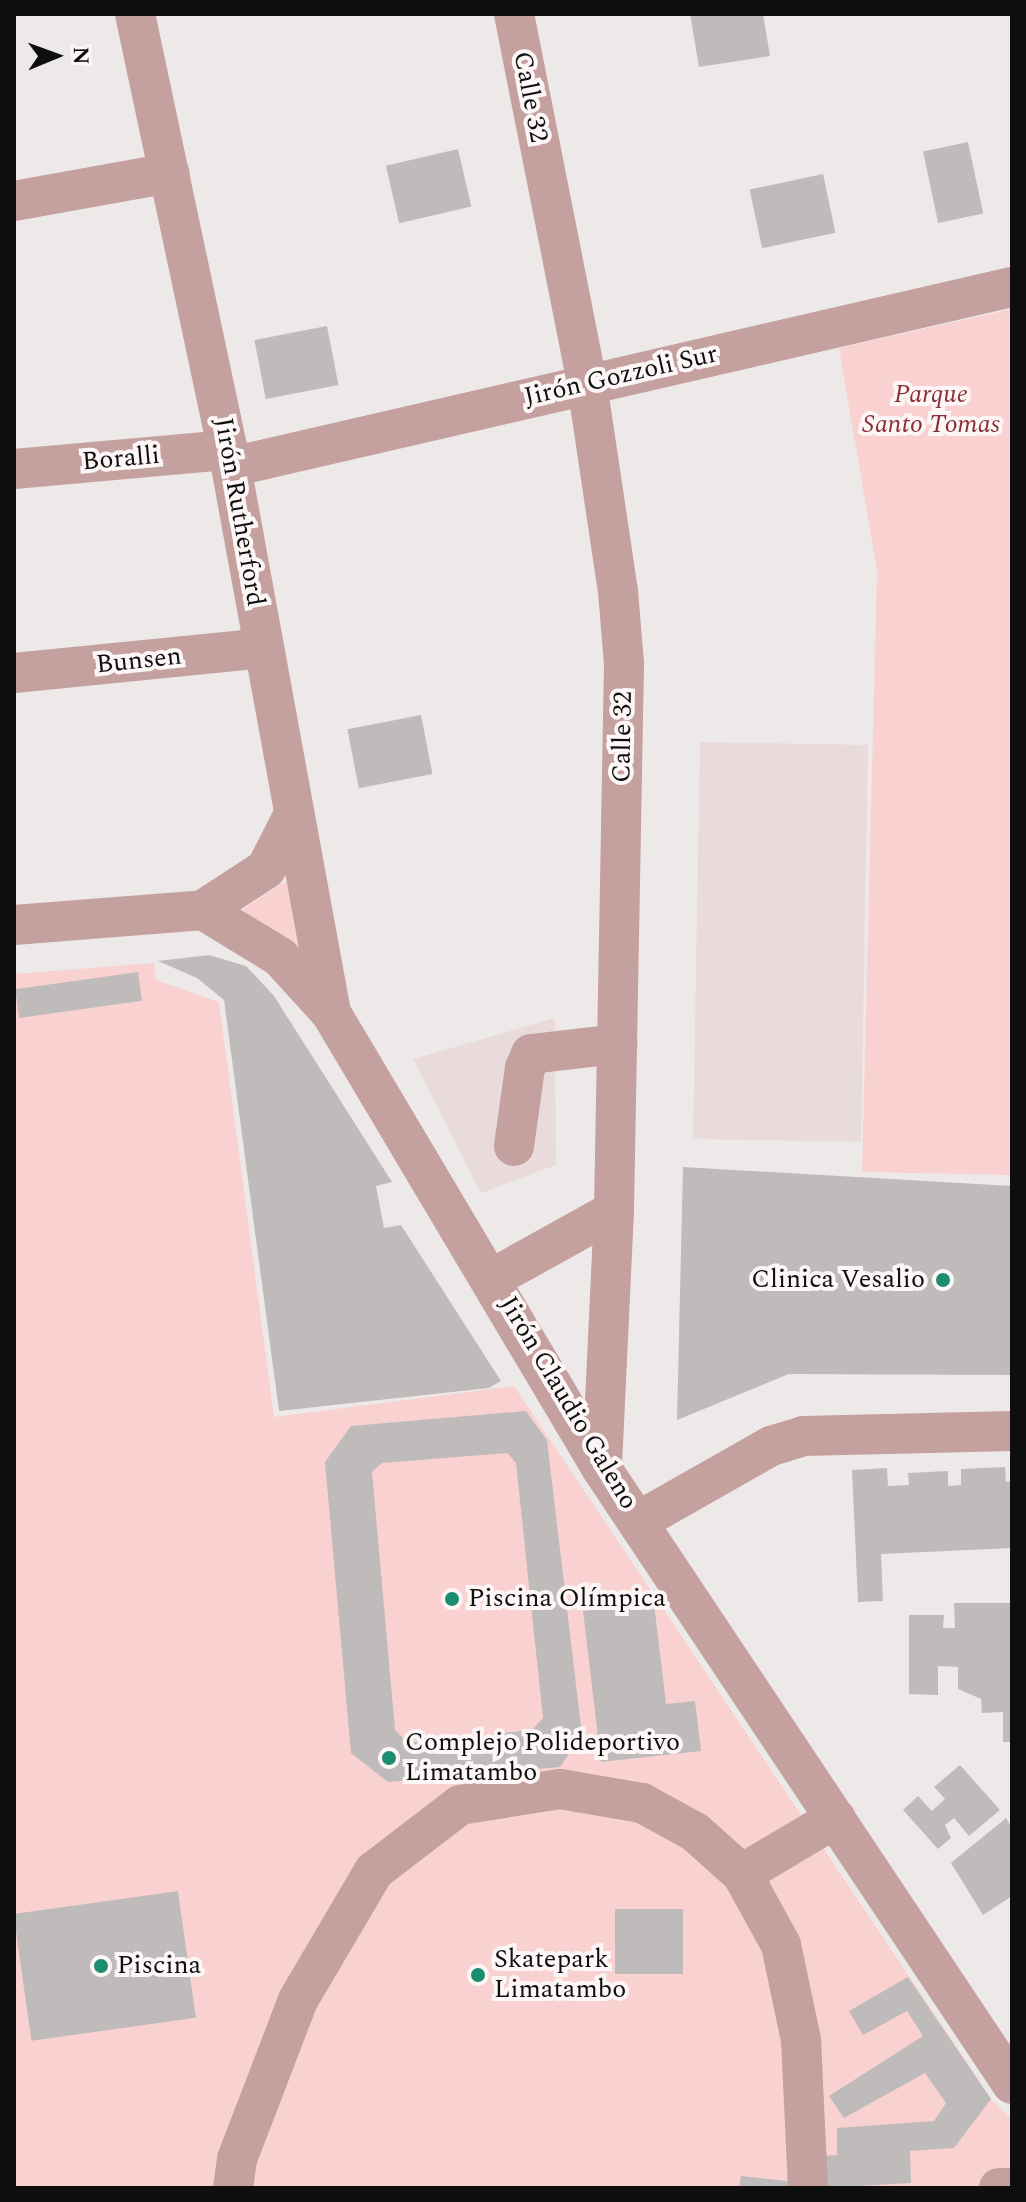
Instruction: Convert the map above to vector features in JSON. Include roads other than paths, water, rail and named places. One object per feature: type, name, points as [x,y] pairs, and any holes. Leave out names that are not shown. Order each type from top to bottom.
[{"type":"street","name":"Jirón Rutherford","points":[[135,14],[230,458],[331,1013]]},
{"type":"street","name":"Calle 32","points":[[514,14],[587,384],[618,591],[624,664],[614,1211],[602,1469]]},
{"type":"street","points":[[14,201],[169,173]]},
{"type":"street","name":"Jirón Gozzoli Sur","points":[[230,458],[587,384],[1012,287]]},
{"type":"street","name":"Boralli","points":[[14,469],[230,458]]},
{"type":"street","name":"Bunsen","points":[[14,673],[264,648]]},
{"type":"street","points":[[14,925],[203,910],[266,869],[293,816]]},
{"type":"street","name":"Jirón Claudio Galeno","points":[[203,910],[280,957],[331,1013],[493,1278],[602,1469],[836,1818],[1000,2041],[1012,2084]]},
{"type":"street","points":[[514,1146],[525,1068],[531,1054],[617,1044]]},
{"type":"street","points":[[493,1278],[614,1211]]},
{"type":"street","points":[[639,1521],[771,1446],[803,1436],[1012,1431]]},
{"type":"street","points":[[233,2188],[237,2159],[298,2000],[374,1871],[460,1805],[560,1789],[642,1803],[695,1832],[742,1874],[781,1945],[798,2026],[808,2188]]},
{"type":"street","points":[[742,1874],[836,1818]]},
{"type":"street","points":[[999,2188],[1011,2188]]},
{"type":"place","name":"Clinica Vesalio","points":[[943,1280]]},
{"type":"place","name":"Piscina Olímpica","points":[[452,1599]]},
{"type":"place","name":"Complejo Polideportivo Limatambo","points":[[389,1758]]},
{"type":"place","name":"Piscina","points":[[101,1966]]},
{"type":"place","name":"Skatepark Limatambo","points":[[478,1975]]},
{"type":"park label","name":"Parque Santo Tomas","points":[[931,410]]}]
